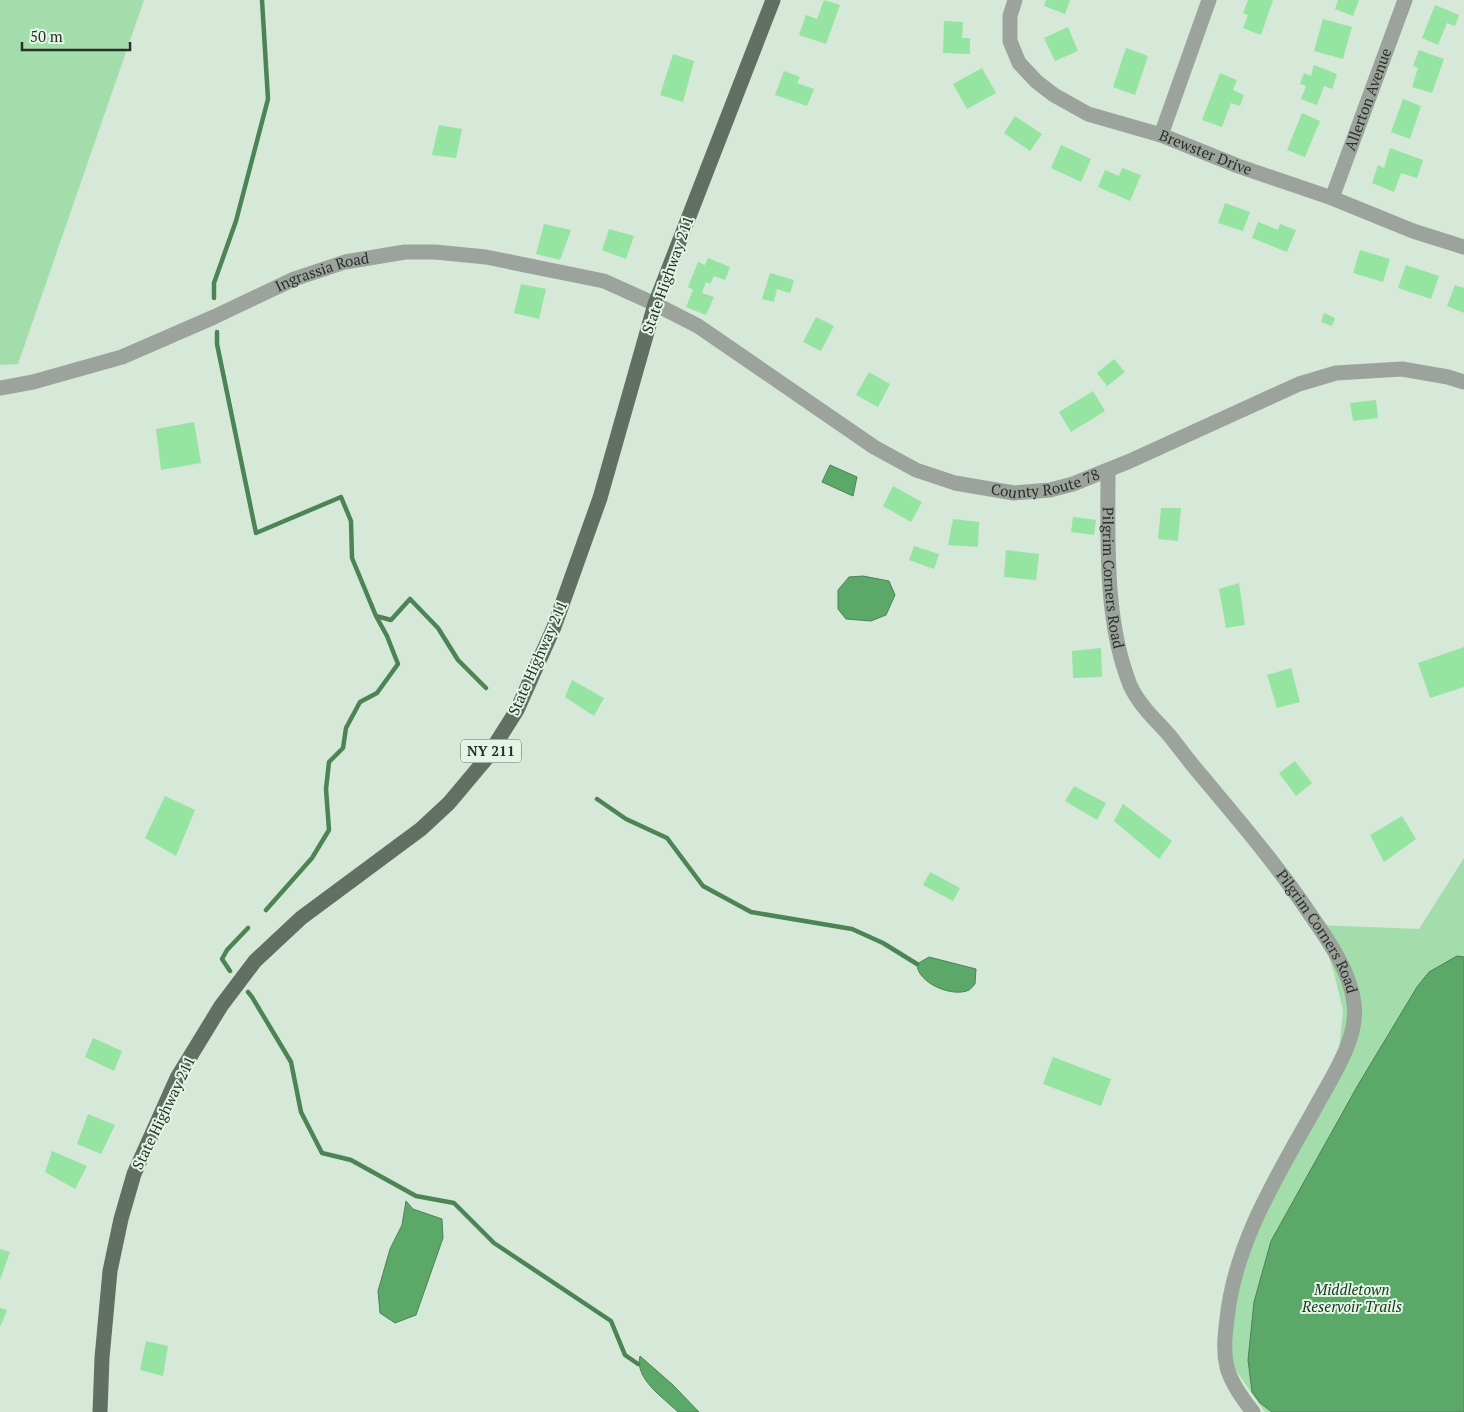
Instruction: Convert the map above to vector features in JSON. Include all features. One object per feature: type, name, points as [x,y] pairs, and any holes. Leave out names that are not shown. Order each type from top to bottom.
[{"type":"main road","name":"State Highway 211","points":[[100,1412],[102,1358],[110,1271],[134,1174],[177,1078],[221,1006],[255,961],[301,918],[393,851],[448,804],[486,759],[517,710],[554,627],[600,498],[656,304],[773,0]]},
{"type":"street","name":"Brewster Drive","points":[[1014,0],[1010,16],[1010,41],[1019,63],[1037,82],[1054,95],[1088,114],[1161,136],[1238,166],[1332,198],[1413,231],[1464,248]]},
{"type":"street","points":[[1161,136],[1209,0]]},
{"type":"street","name":"Allerton Avenue","points":[[1332,198],[1405,0]]},
{"type":"street","name":"Ingrassia Road","points":[[0,388],[33,382],[122,357],[214,317],[294,279],[345,262],[406,252],[486,257],[508,261],[604,281],[656,304]]},
{"type":"street","name":"County Route 78","points":[[656,304],[698,326],[874,447],[916,470],[956,483],[1014,493],[1050,490],[1074,484],[1299,384],[1336,373],[1402,369],[1448,377],[1464,382]]},
{"type":"street","name":"Pilgrim Corners Road","points":[[1108,470],[1109,572],[1112,614],[1130,684],[1148,712],[1285,877],[1328,940],[1350,983],[1355,1006],[1353,1030],[1341,1061],[1263,1202],[1243,1249],[1228,1304],[1224,1344],[1227,1369],[1244,1402],[1254,1412]]},
{"type":"green space","points":[[0,0],[144,0],[18,364],[0,365]]},
{"type":"green space","name":"Middletown Reservoir Trails","points":[[1464,858],[1464,1412],[1265,1412],[1232,1365],[1230,1320],[1255,1231],[1339,1051],[1343,1010],[1319,925],[1419,929]]},
{"type":"shaded area","points":[[830,465],[857,477],[853,496],[822,482]]},
{"type":"shaded area","points":[[863,576],[889,581],[895,595],[886,615],[871,621],[846,619],[838,609],[838,590],[849,577]]},
{"type":"shaded area","name":"Middletown Reservoir Trails","points":[[1457,956],[1464,957],[1464,1412],[1272,1412],[1260,1403],[1252,1392],[1248,1360],[1254,1302],[1271,1241],[1358,1085],[1417,987],[1429,972]]},
{"type":"shaded area","points":[[929,957],[976,969],[975,984],[969,990],[954,992],[929,983],[919,971],[917,964]]},
{"type":"shaded area","points":[[406,1201],[413,1209],[442,1219],[443,1238],[416,1315],[395,1323],[380,1313],[378,1291],[390,1249],[402,1225]]},
{"type":"shaded area","points":[[640,1356],[673,1385],[699,1412],[678,1412],[658,1394],[641,1372]]},
{"type":"building","points":[[824,0],[840,5],[826,44],[799,35],[806,15],[817,19]]},
{"type":"building","points":[[1046,0],[1070,0],[1065,14],[1044,6]]},
{"type":"building","points":[[1248,0],[1273,0],[1261,35],[1243,28],[1248,15],[1243,13]]},
{"type":"building","points":[[1338,0],[1359,0],[1353,16],[1335,9]]},
{"type":"building","points":[[1435,5],[1459,15],[1455,26],[1447,23],[1438,45],[1422,38]]},
{"type":"building","points":[[1323,19],[1352,27],[1343,59],[1314,51]]},
{"type":"building","points":[[944,21],[963,22],[962,38],[970,38],[970,54],[943,53]]},
{"type":"building","points":[[1068,27],[1078,51],[1055,61],[1044,38]]},
{"type":"building","points":[[1126,48],[1148,56],[1135,95],[1113,87]]},
{"type":"building","points":[[1419,50],[1444,59],[1432,93],[1412,87],[1418,68],[1413,66]]},
{"type":"building","points":[[673,54],[694,61],[683,102],[660,95]]},
{"type":"building","points":[[1314,65],[1337,74],[1332,89],[1324,86],[1317,105],[1301,99],[1306,86],[1300,84],[1304,73],[1311,76]]},
{"type":"building","points":[[982,68],[996,93],[967,109],[953,84]]},
{"type":"building","points":[[784,71],[800,77],[797,83],[814,89],[807,106],[775,95]]},
{"type":"building","points":[[1220,73],[1237,80],[1233,90],[1244,95],[1240,106],[1231,103],[1222,127],[1202,120]]},
{"type":"building","points":[[1403,99],[1421,106],[1410,139],[1391,132]]},
{"type":"building","points":[[1302,113],[1320,121],[1305,157],[1287,150]]},
{"type":"building","points":[[1015,116],[1042,134],[1030,151],[1004,133]]},
{"type":"building","points":[[439,125],[462,129],[456,158],[432,155]]},
{"type":"building","points":[[1061,145],[1091,159],[1081,182],[1051,168]]},
{"type":"building","points":[[1390,148],[1423,160],[1417,178],[1401,173],[1394,192],[1372,183],[1378,165],[1384,168]]},
{"type":"building","points":[[1122,168],[1141,175],[1130,201],[1098,187],[1105,170],[1119,176]]},
{"type":"building","points":[[1225,203],[1250,212],[1243,231],[1218,223]]},
{"type":"building","points":[[1258,222],[1278,230],[1280,224],[1296,230],[1287,252],[1252,238]]},
{"type":"building","points":[[544,224],[571,230],[560,260],[536,254]]},
{"type":"building","points":[[609,229],[634,236],[626,259],[602,250]]},
{"type":"building","points":[[1360,250],[1390,259],[1383,282],[1353,273]]},
{"type":"building","points":[[708,258],[730,267],[725,280],[714,276],[710,284],[706,282],[702,293],[714,297],[706,315],[686,307],[693,290],[688,287],[698,262],[705,265]]},
{"type":"building","points":[[1406,265],[1439,276],[1431,299],[1398,288]]},
{"type":"building","points":[[770,273],[794,280],[790,293],[777,289],[774,302],[762,299]]},
{"type":"building","points":[[521,284],[546,289],[539,319],[514,313]]},
{"type":"building","points":[[1455,285],[1464,288],[1464,313],[1447,306]]},
{"type":"building","points":[[1324,313],[1335,318],[1332,326],[1321,322]]},
{"type":"building","points":[[816,317],[834,326],[821,351],[803,342]]},
{"type":"building","points":[[1114,359],[1125,372],[1107,386],[1097,373]]},
{"type":"building","points":[[869,372],[890,384],[878,407],[856,395]]},
{"type":"building","points":[[1093,391],[1105,411],[1071,432],[1059,412]]},
{"type":"building","points":[[1376,400],[1378,418],[1353,421],[1350,403]]},
{"type":"building","points":[[194,422],[201,463],[161,470],[156,429]]},
{"type":"building","points":[[893,486],[922,502],[911,522],[883,506]]},
{"type":"building","points":[[1161,508],[1181,508],[1178,541],[1158,539]]},
{"type":"building","points":[[1073,517],[1096,520],[1094,535],[1071,532]]},
{"type":"building","points":[[953,519],[979,522],[978,547],[948,545]]},
{"type":"building","points":[[914,546],[939,554],[934,569],[909,560]]},
{"type":"building","points":[[1006,550],[1039,554],[1036,580],[1004,577]]},
{"type":"building","points":[[1239,583],[1245,625],[1226,628],[1219,589]]},
{"type":"building","points":[[1464,647],[1464,687],[1430,698],[1418,663]]},
{"type":"building","points":[[1101,648],[1102,677],[1073,678],[1072,651]]},
{"type":"building","points":[[1291,668],[1300,702],[1277,708],[1267,675]]},
{"type":"building","points":[[572,680],[604,698],[594,716],[565,697]]},
{"type":"building","points":[[1295,761],[1312,783],[1296,796],[1279,773]]},
{"type":"building","points":[[1074,786],[1106,803],[1097,820],[1065,801]]},
{"type":"building","points":[[165,796],[195,810],[176,856],[145,838]]},
{"type":"building","points":[[1123,804],[1172,841],[1159,859],[1114,821]]},
{"type":"building","points":[[1402,816],[1416,839],[1384,862],[1370,835]]},
{"type":"building","points":[[930,872],[960,888],[953,901],[923,885]]},
{"type":"building","points":[[93,1038],[122,1051],[114,1071],[85,1057]]},
{"type":"building","points":[[1053,1057],[1111,1079],[1101,1106],[1043,1084]]},
{"type":"building","points":[[88,1114],[115,1125],[101,1154],[77,1144]]},
{"type":"building","points":[[52,1151],[87,1166],[75,1189],[45,1172]]},
{"type":"building","points":[[0,1249],[10,1252],[0,1280]]},
{"type":"building","points":[[0,1308],[7,1310],[0,1327]]},
{"type":"building","points":[[146,1341],[168,1346],[163,1376],[140,1370]]},
{"type":"waterway","points":[[214,298],[214,283],[236,221],[268,99],[262,0]]},
{"type":"waterway","points":[[217,332],[217,344],[256,533],[341,497],[351,521],[352,558],[376,616],[391,620],[410,599],[438,628],[458,660],[486,688]]},
{"type":"waterway","points":[[266,910],[312,858],[329,830],[326,789],[329,762],[343,748],[346,728],[360,702],[377,693],[398,664],[387,636],[376,616]]},
{"type":"waterway","points":[[597,799],[626,819],[667,838],[703,886],[751,912],[852,929],[883,943],[917,964]]},
{"type":"waterway","points":[[230,971],[222,959],[227,950],[248,928]]},
{"type":"waterway","points":[[248,992],[291,1062],[301,1112],[322,1153],[351,1160],[416,1196],[454,1203],[494,1243],[611,1321],[625,1355],[638,1364]]}]
